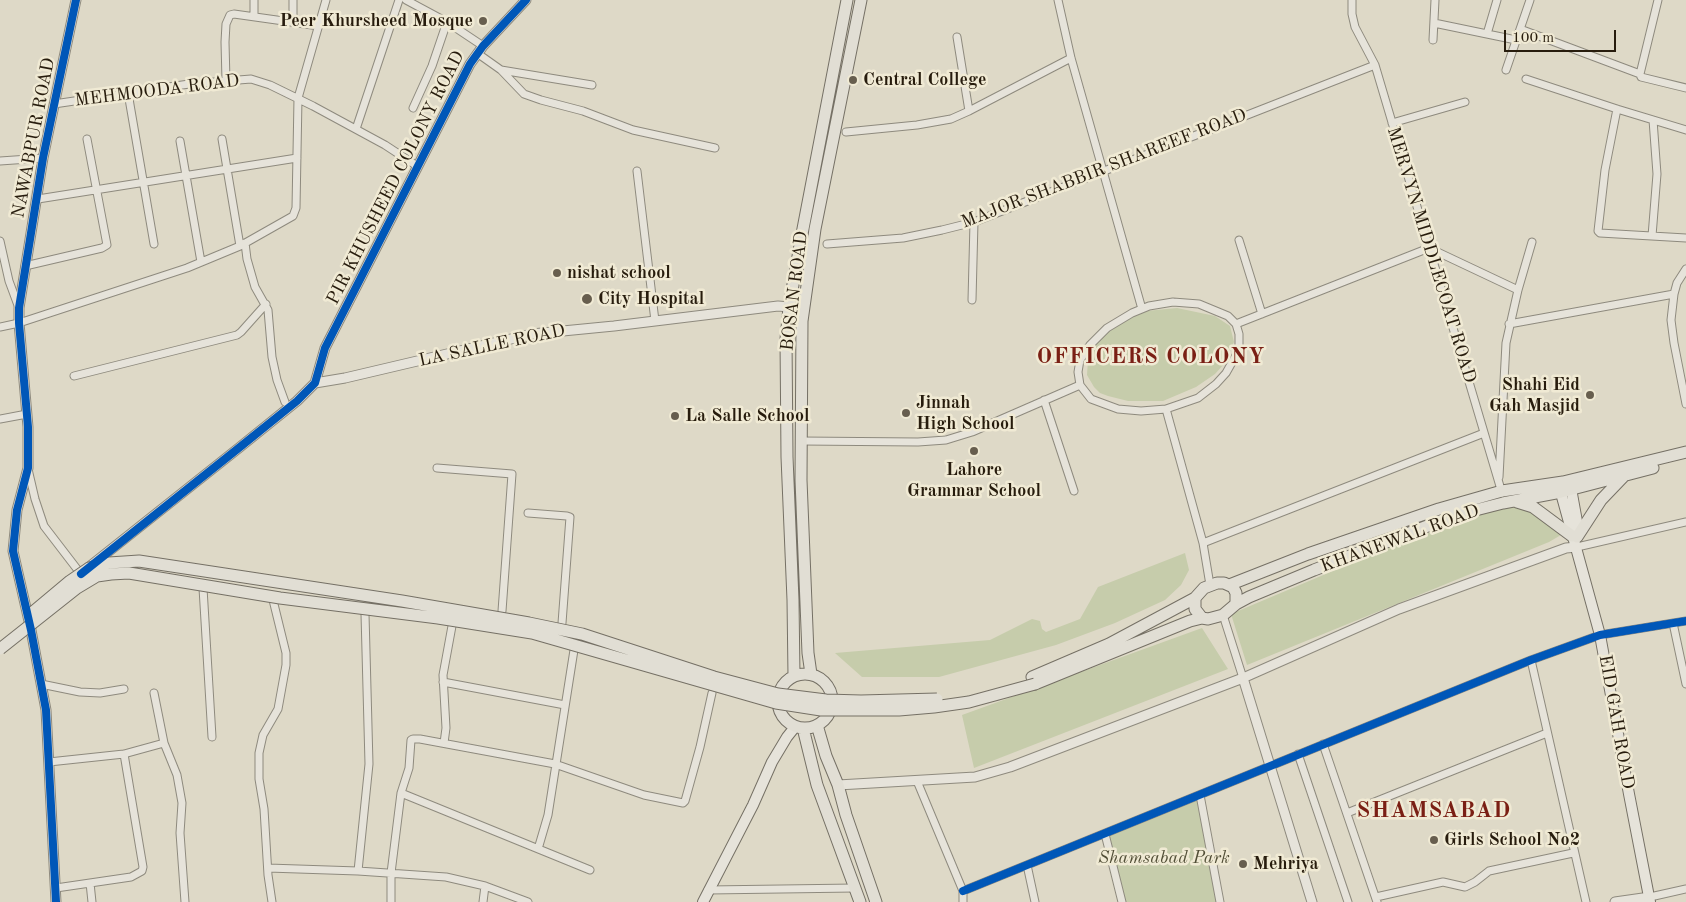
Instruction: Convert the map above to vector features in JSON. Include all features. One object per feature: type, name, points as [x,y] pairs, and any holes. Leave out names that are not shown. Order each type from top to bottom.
[{"type":"main road","name":"BOSAN ROAD","points":[[794,676],[787,457],[786,339],[790,307],[847,0]]},
{"type":"main road","name":"BOSAN ROAD","points":[[811,674],[808,653],[800,441],[802,321],[815,229],[861,0]]},
{"type":"main road","points":[[1229,585],[1308,554],[1439,509],[1505,495],[1565,486],[1686,452]]},
{"type":"main road","name":"KHANEWAL ROAD","points":[[1236,604],[1314,570],[1419,528],[1456,516],[1505,495],[1626,475],[1686,460]]},
{"type":"main road","points":[[1505,495],[1533,507],[1575,541],[1601,500],[1626,475]]},
{"type":"main road","name":"EID GAH ROAD","points":[[1565,486],[1575,541],[1600,635],[1650,900]]},
{"type":"main road","points":[[1308,554],[1314,570]]},
{"type":"main road","points":[[0,638],[78,571],[109,563],[139,561],[411,602],[582,634],[735,684],[778,694],[826,700],[933,700],[1033,681],[1109,644],[1195,598],[1204,588],[1210,585],[1217,583],[1229,585],[1233,587],[1236,593],[1236,604],[1223,615],[1190,621],[1033,681],[969,702],[899,710],[820,710],[768,701],[532,632],[280,598],[129,573],[97,576],[77,588],[0,649]]},
{"type":"main road","points":[[1195,598],[1194,609],[1202,618]]},
{"type":"main road","points":[[703,902],[753,805],[772,762],[787,736],[799,728],[817,726],[828,717],[832,701],[827,685],[820,678],[811,674],[802,674],[788,679],[780,690],[778,705],[783,718],[799,728],[817,785],[860,902]]},
{"type":"main road","points":[[817,726],[826,756],[853,818],[882,902]]},
{"type":"main road","points":[[838,785],[846,815],[876,902]]},
{"type":"street","name":"NAWABPUR ROAD","points":[[56,902],[46,710],[27,608],[13,551],[17,510],[28,468],[27,414],[19,308],[38,199],[43,158],[76,0]]},
{"type":"street","points":[[254,0],[254,16]]},
{"type":"street","points":[[293,0],[293,22]]},
{"type":"street","points":[[0,327],[19,323],[201,262],[243,245],[293,216],[296,208],[298,98],[326,0]]},
{"type":"street","points":[[356,129],[399,0]]},
{"type":"street","points":[[406,0],[447,22],[480,49],[524,94],[633,130],[714,148]]},
{"type":"street","name":"PIR KHUSHEED COLONY ROAD","points":[[315,383],[325,348],[470,64],[480,49],[526,0]]},
{"type":"street","points":[[1058,0],[1072,58],[1142,309]]},
{"type":"street","name":"MERVYN MIDDLECOAT ROAD","points":[[1352,0],[1352,14],[1356,27],[1375,65],[1484,433],[1505,495]]},
{"type":"street","points":[[1433,40],[1435,0]]},
{"type":"street","points":[[1487,34],[1497,0]]},
{"type":"street","points":[[1506,70],[1530,0]]},
{"type":"street","points":[[1640,74],[1658,0]]},
{"type":"street","points":[[226,81],[225,42],[228,18],[234,14],[319,26]]},
{"type":"street","points":[[413,108],[432,66],[447,22]]},
{"type":"street","points":[[1434,23],[1516,40]]},
{"type":"street","points":[[1520,29],[1640,74],[1644,79],[1686,88]]},
{"type":"street","points":[[957,37],[969,111]]},
{"type":"street","points":[[846,132],[933,123],[951,119],[1072,58]]},
{"type":"street","name":"MAJOR SHABBIR SHAREEF ROAD","points":[[827,244],[903,238],[974,222],[1375,65]]},
{"type":"street","points":[[501,70],[592,85]]},
{"type":"street","name":"MEHMOODA ROAD","points":[[54,104],[189,84],[251,79],[298,98],[385,145],[417,166]]},
{"type":"street","points":[[1526,79],[1686,130]]},
{"type":"street","points":[[128,93],[154,244]]},
{"type":"street","points":[[1392,123],[1465,102]]},
{"type":"street","points":[[1617,109],[1605,170],[1598,231],[1686,238]]},
{"type":"street","points":[[1652,236],[1657,174],[1653,120]]},
{"type":"street","points":[[222,138],[250,273],[259,297],[266,304],[268,310],[274,365],[285,402]]},
{"type":"street","points":[[25,266],[102,248],[106,245],[87,139]]},
{"type":"street","points":[[180,141],[201,262]]},
{"type":"street","points":[[0,161],[43,158]]},
{"type":"street","points":[[38,199],[297,158]]},
{"type":"street","points":[[637,171],[655,321]]},
{"type":"street","points":[[972,300],[974,222]]},
{"type":"street","points":[[1238,240],[1262,314]]},
{"type":"street","points":[[0,241],[9,281],[19,308]]},
{"type":"street","points":[[1505,495],[1506,343],[1518,290],[1532,242]]},
{"type":"street","points":[[1236,324],[1429,248],[1518,290]]},
{"type":"street","points":[[1686,269],[1677,283],[1672,310],[1672,331],[1686,404]]},
{"type":"street","points":[[1677,283],[1686,284]]},
{"type":"street","points":[[1510,324],[1674,294]]},
{"type":"street","points":[[1188,302],[1199,304],[1228,316],[1236,324],[1239,334],[1238,350],[1226,373],[1216,384],[1198,398],[1166,409],[1141,411],[1118,409],[1091,399],[1080,385],[1078,372],[1080,360],[1090,345],[1107,328],[1142,309],[1162,304],[1188,302]]},
{"type":"street","points":[[74,376],[237,335],[266,304]]},
{"type":"street","name":"LA SALLE ROAD","points":[[315,383],[354,376],[532,334],[778,306],[790,307]]},
{"type":"street","points":[[28,468],[44,526],[78,571],[297,401],[315,383]]},
{"type":"street","points":[[800,441],[918,442],[946,440],[972,432],[1080,385]]},
{"type":"street","points":[[1044,400],[1074,491]]},
{"type":"street","points":[[1166,409],[1203,543],[1210,585]]},
{"type":"street","points":[[0,419],[27,414]]},
{"type":"street","points":[[1203,543],[1484,433]]},
{"type":"street","points":[[437,468],[512,474],[502,611]]},
{"type":"street","points":[[528,513],[567,516],[570,518],[562,623]]},
{"type":"street","points":[[838,785],[975,777],[1010,767],[1243,678],[1400,609],[1566,548],[1575,541],[1686,522]]},
{"type":"street","points":[[203,588],[212,736]]},
{"type":"street","points":[[272,902],[264,809],[259,779],[259,753],[263,735],[278,709],[286,666],[286,653],[273,600]]},
{"type":"street","points":[[358,871],[370,764],[366,614]]},
{"type":"street","points":[[1223,615],[1312,902]]},
{"type":"street","points":[[963,891],[1531,660],[1600,635],[1686,620]]},
{"type":"street","points":[[1673,623],[1686,684]]},
{"type":"street","points":[[444,743],[446,728],[443,682],[452,626]]},
{"type":"street","points":[[538,849],[548,815],[574,650]]},
{"type":"street","points":[[1531,660],[1573,852],[1586,902]]},
{"type":"street","points":[[443,682],[565,705]]},
{"type":"street","points":[[41,684],[80,692],[100,693],[124,689]]},
{"type":"street","points":[[154,693],[164,742],[177,775],[182,803],[180,833],[185,902]]},
{"type":"street","points":[[391,902],[391,873],[401,793],[409,768],[411,740],[416,738],[555,764],[644,795],[683,803],[700,747],[712,693]]},
{"type":"street","points":[[1347,813],[1547,734]]},
{"type":"street","points":[[49,762],[124,754],[164,742]]},
{"type":"street","points":[[1323,744],[1376,899],[1443,882],[1465,887],[1475,882],[1488,871],[1573,852]]},
{"type":"street","points":[[56,888],[131,877],[142,871],[143,867],[124,754]]},
{"type":"street","points":[[1298,754],[1348,902]]},
{"type":"street","points":[[917,781],[963,891],[963,902]]},
{"type":"street","points":[[401,793],[590,870]]},
{"type":"street","points":[[1200,795],[1220,902]]},
{"type":"street","points":[[1105,834],[1122,902]]},
{"type":"street","points":[[1027,865],[1034,902]]},
{"type":"street","points":[[268,868],[358,871],[446,877],[485,886],[528,902]]},
{"type":"street","points":[[90,883],[92,902]]},
{"type":"street","points":[[483,902],[485,886]]},
{"type":"street","points":[[708,890],[855,888]]},
{"type":"street","points":[[1615,902],[1650,900],[1686,889]]},
{"type":"green space","points":[[1177,308],[1215,316],[1230,326],[1234,342],[1224,364],[1215,374],[1196,387],[1163,401],[1128,401],[1100,393],[1087,375],[1088,360],[1098,342],[1111,329],[1131,317],[1146,311]]},
{"type":"green space","points":[[1523,502],[1561,535],[1549,542],[1247,665],[1231,614],[1392,546],[1449,525]]},
{"type":"green space","points":[[1185,553],[1189,570],[1181,585],[1165,600],[1115,623],[1056,645],[939,677],[862,677],[835,653],[990,640],[1032,619],[1040,621],[1042,629],[1046,632],[1080,619],[1098,587]]},
{"type":"green space","points":[[1202,628],[1228,669],[974,768],[962,715]]},
{"type":"green space","name":"Shamsabad Park","points":[[1199,797],[1218,902],[1125,902],[1107,835]]},
{"type":"cycle path","points":[[56,902],[46,710],[31,630],[13,551],[17,510],[28,468],[28,427],[19,308],[43,158],[76,0]]},
{"type":"cycle path","points":[[81,574],[297,401],[315,383],[325,348],[470,64],[483,46],[526,0]]},
{"type":"cycle path","points":[[963,891],[1531,660],[1600,635],[1686,621]]},
{"type":"place","name":"Peer Khursheed Mosque","points":[[483,21]]},
{"type":"place","name":"Central College","points":[[853,80]]},
{"type":"place","name":"nishat school","points":[[557,273]]},
{"type":"place","name":"City Hospital","points":[[587,299]]},
{"type":"place","name":"Shahi Eid Gah Masjid","points":[[1590,395]]},
{"type":"place","name":"Jinnah High School","points":[[906,413]]},
{"type":"place","name":"La Salle School","points":[[675,416]]},
{"type":"place","name":"Lahore Grammar School","points":[[974,451]]},
{"type":"place","name":"Girls School No2","points":[[1434,840]]},
{"type":"place","name":"Mehriya","points":[[1243,864]]},
{"type":"district","name":"OFFICERS COLONY","points":[[1151,357]]},
{"type":"district","name":"SHAMSABAD","points":[[1434,811]]}]
